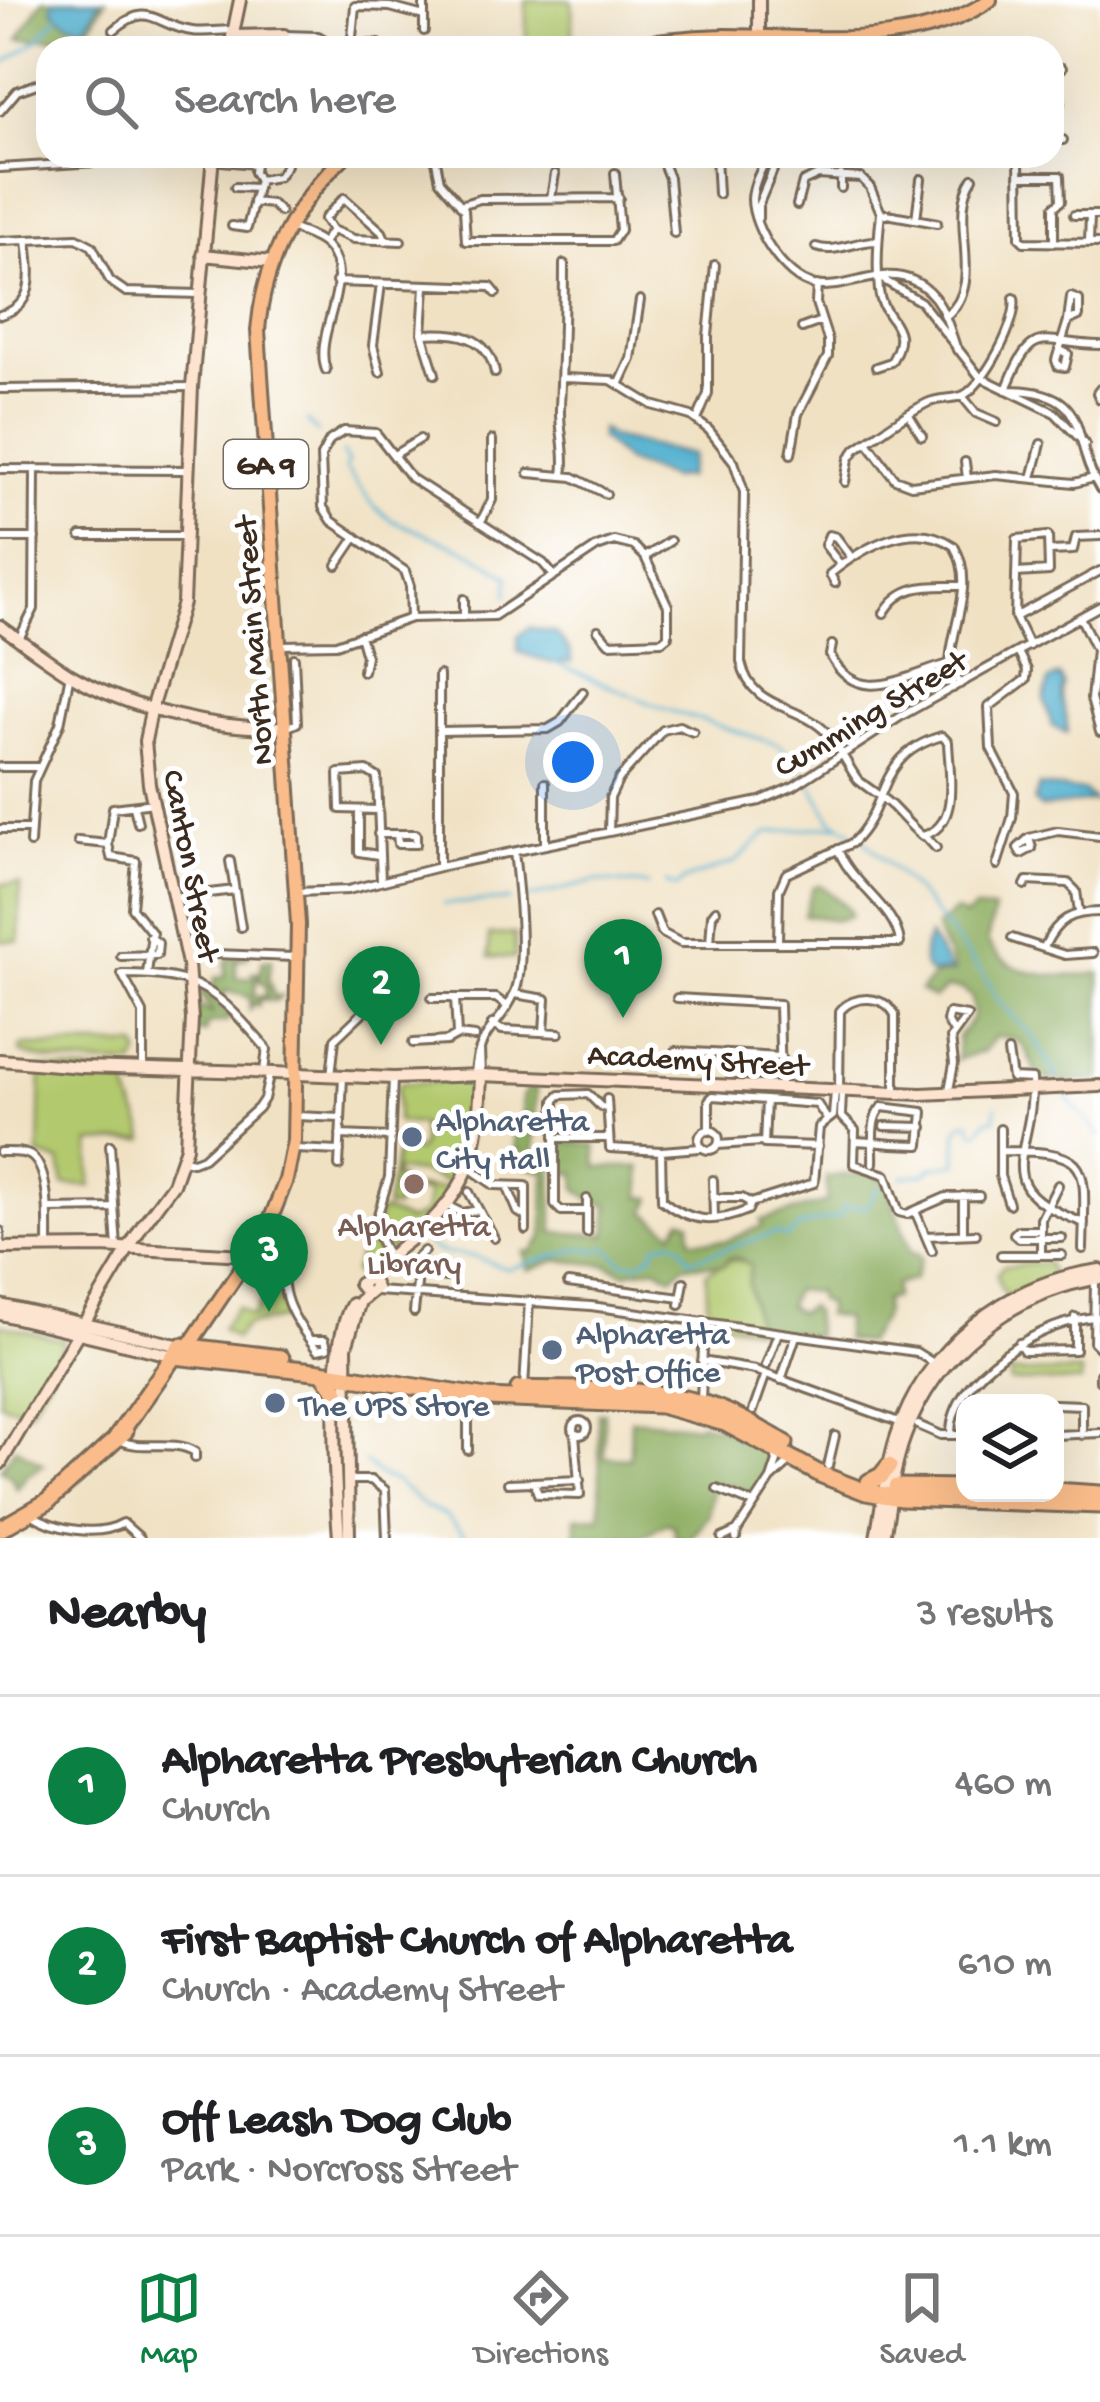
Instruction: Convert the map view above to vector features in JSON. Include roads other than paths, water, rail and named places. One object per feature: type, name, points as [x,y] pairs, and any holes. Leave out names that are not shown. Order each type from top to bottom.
[{"type":"highway","points":[[188,1348],[469,1396],[647,1393],[734,1415],[888,1490],[956,1488]]},
{"type":"highway","points":[[188,1348],[341,1377],[470,1386],[581,1409],[678,1408],[725,1423],[794,1460],[888,1490],[1100,1505]]},
{"type":"highway","name":"GA 9","points":[[117,1437],[142,1395],[188,1348]]},
{"type":"highway","name":"GA 9","points":[[0,1526],[40,1506],[87,1469],[188,1348]]},
{"type":"highway","points":[[1092,1494],[1100,1478]]},
{"type":"highway","name":"GA 9","points":[[0,1526],[40,1506]]},
{"type":"main road","points":[[857,36],[906,33],[956,19],[994,0]]},
{"type":"main road","points":[[916,36],[961,22],[994,0]]},
{"type":"main road","points":[[742,36],[759,19]]},
{"type":"main road","name":"North Main Street","points":[[294,1075],[298,957],[285,727],[288,673],[279,645],[258,345],[261,304],[272,262],[308,194],[333,168]]},
{"type":"main road","points":[[268,728],[286,744]]},
{"type":"main road","name":"GA 9","points":[[188,1348],[278,1207],[295,1116],[294,1075]]},
{"type":"main road","name":"GA 9","points":[[188,1348],[237,1276],[276,1196],[290,1148],[294,1075]]},
{"type":"street","points":[[232,36],[240,0]]},
{"type":"street","points":[[758,36],[759,0]]},
{"type":"street","points":[[424,5],[424,31]]},
{"type":"street","points":[[352,36],[355,6],[390,7],[424,16]]},
{"type":"street","points":[[114,30],[138,8],[187,30],[221,36]]},
{"type":"street","points":[[267,36],[318,36]]},
{"type":"street","points":[[0,111],[5,96],[36,83]]},
{"type":"street","points":[[0,168],[36,166]]},
{"type":"street","name":"Canton Street","points":[[183,1160],[190,980],[145,748],[152,706],[184,603],[180,539],[212,168]]},
{"type":"street","points":[[232,226],[247,228],[258,184],[254,168]]},
{"type":"street","points":[[235,187],[278,177],[284,168]]},
{"type":"street","points":[[437,168],[440,181],[464,209],[466,241],[613,241],[620,230],[615,173]]},
{"type":"street","points":[[666,168],[674,233]]},
{"type":"street","points":[[717,168],[718,194]]},
{"type":"street","points":[[763,168],[752,198],[759,227],[792,273],[817,285],[902,277],[926,288],[957,350],[980,377],[1055,413],[1085,444]]},
{"type":"street","points":[[759,227],[758,206],[774,168]]},
{"type":"street","points":[[1019,168],[1020,238],[1024,242],[1100,243]]},
{"type":"street","points":[[551,198],[555,174]]},
{"type":"street","points":[[841,175],[841,188]]},
{"type":"street","points":[[1019,176],[1060,176],[1054,243]]},
{"type":"street","points":[[797,205],[800,188],[808,178],[867,179],[881,213],[879,294],[897,325],[899,341],[891,362],[876,367]]},
{"type":"street","points":[[941,319],[963,295],[963,200],[973,178]]},
{"type":"street","points":[[916,219],[921,179]]},
{"type":"street","points":[[386,241],[344,198],[324,219],[332,230],[354,239],[386,241],[401,241]]},
{"type":"street","points":[[460,205],[480,199],[619,198]]},
{"type":"street","points":[[253,202],[272,204],[280,212]]},
{"type":"street","points":[[881,213],[937,224]]},
{"type":"street","points":[[1074,215],[1093,215],[1089,243]]},
{"type":"street","points":[[288,227],[323,243],[336,264],[323,353],[326,370]]},
{"type":"street","points":[[323,243],[332,230]]},
{"type":"street","points":[[0,242],[69,237],[84,241],[98,253],[110,281],[126,292],[200,294]]},
{"type":"street","points":[[0,315],[18,307],[27,295],[31,279],[27,240]]},
{"type":"street","points":[[816,247],[831,250],[856,241],[878,241]]},
{"type":"street","points":[[203,255],[272,262]]},
{"type":"street","points":[[563,475],[559,412],[564,378],[564,264]]},
{"type":"street","points":[[697,420],[708,394],[715,265]]},
{"type":"street","points":[[879,277],[913,295],[941,319]]},
{"type":"street","points":[[337,282],[490,287],[496,293]]},
{"type":"street","points":[[380,372],[373,345],[381,284]]},
{"type":"street","points":[[791,454],[798,414],[828,356],[816,303],[817,285]]},
{"type":"street","points":[[425,286],[422,334],[435,374]]},
{"type":"street","points":[[845,482],[851,454],[867,441],[935,400],[962,396],[980,377],[1012,324],[1017,310],[1014,298]]},
{"type":"street","points":[[620,383],[631,359],[640,301]]},
{"type":"street","points":[[802,328],[821,320]]},
{"type":"street","points":[[1062,345],[1068,321]]},
{"type":"street","points":[[422,334],[469,336],[490,355],[495,373]]},
{"type":"street","points":[[1006,389],[1034,342],[1048,337],[1062,345],[1100,345]]},
{"type":"street","points":[[564,378],[620,383],[652,405],[697,420],[734,462],[743,482],[741,662],[746,679],[768,702],[821,727],[858,779],[936,848]]},
{"type":"street","points":[[0,388],[192,387]]},
{"type":"street","points":[[1006,389],[1037,392],[1065,404],[1079,424],[1100,489]]},
{"type":"street","points":[[1100,389],[1100,399]]},
{"type":"street","points":[[962,396],[976,413],[997,422]]},
{"type":"street","points":[[909,415],[922,436]]},
{"type":"street","points":[[411,618],[410,586],[404,571],[332,521],[322,507],[323,449],[339,433],[362,429],[380,435],[411,478],[543,563],[554,577]]},
{"type":"street","points":[[394,455],[420,440]]},
{"type":"street","points":[[480,523],[492,500],[492,440]]},
{"type":"street","points":[[1085,444],[1100,440]]},
{"type":"street","points":[[867,441],[900,482],[916,486],[967,478],[1074,483],[1094,478]]},
{"type":"street","points":[[1032,478],[1042,444]]},
{"type":"street","points":[[965,462],[967,478]]},
{"type":"street","points":[[0,469],[188,470]]},
{"type":"street","points":[[19,639],[34,608],[35,470]]},
{"type":"street","points":[[529,473],[583,480],[606,494]]},
{"type":"street","points":[[839,566],[825,545],[829,535],[852,558]]},
{"type":"street","points":[[81,536],[180,539]]},
{"type":"street","points":[[337,566],[356,536]]},
{"type":"street","points":[[1016,573],[1048,572],[1048,536],[1018,537],[1016,573],[1015,617],[1029,646]]},
{"type":"street","points":[[1050,550],[1072,551],[1076,537],[1100,536]]},
{"type":"street","points":[[835,583],[830,574],[839,566],[890,537],[957,543],[962,609],[949,664],[956,686]]},
{"type":"street","points":[[0,538],[35,538]]},
{"type":"street","points":[[645,557],[670,541]]},
{"type":"street","points":[[279,645],[336,644],[411,618],[499,614],[609,542],[629,544],[645,557],[668,606],[668,641],[608,646],[598,630]]},
{"type":"street","points":[[1015,617],[1100,571]]},
{"type":"street","points":[[884,613],[895,598],[913,588],[962,586]]},
{"type":"street","points":[[464,598],[464,617]]},
{"type":"street","name":"Cumming Street","points":[[297,892],[348,890],[760,801],[794,786],[956,686],[1100,606]]},
{"type":"street","points":[[1080,617],[1095,644],[1098,669],[1090,699],[1100,732]]},
{"type":"street","points":[[0,626],[70,674],[152,706],[217,725],[285,727]]},
{"type":"street","points":[[360,635],[366,656],[363,670]]},
{"type":"street","points":[[832,645],[835,664],[854,682],[880,687],[949,664]]},
{"type":"street","points":[[997,865],[1012,818],[1014,793],[991,748],[989,707],[1026,679],[1018,652]]},
{"type":"street","points":[[288,673],[294,658]]},
{"type":"street","points":[[899,669],[904,679]]},
{"type":"street","points":[[30,843],[32,790],[60,724],[70,674]]},
{"type":"street","points":[[439,675],[439,867]]},
{"type":"street","points":[[439,731],[548,729],[560,722],[583,692]]},
{"type":"street","points":[[610,832],[610,798],[620,779],[663,730],[679,726],[693,732]]},
{"type":"street","points":[[778,943],[783,871],[860,835],[901,757],[930,739],[946,737],[950,807],[937,828],[925,836]]},
{"type":"street","points":[[0,767],[39,767]]},
{"type":"street","points":[[378,810],[338,807],[339,773],[375,774],[378,810],[378,855],[381,881]]},
{"type":"street","points":[[545,783],[545,845]]},
{"type":"street","points":[[147,974],[150,927],[132,908],[136,861],[114,859],[108,844],[113,808],[154,803]]},
{"type":"street","points":[[134,807],[138,823]]},
{"type":"street","points":[[359,810],[359,853],[378,855]]},
{"type":"street","points":[[0,829],[30,829]]},
{"type":"street","points":[[1029,838],[1058,831],[1100,836]]},
{"type":"street","points":[[378,834],[397,834]]},
{"type":"street","points":[[78,841],[108,844]]},
{"type":"street","points":[[655,915],[656,925],[670,939],[900,943],[895,926],[847,870],[838,849]]},
{"type":"street","points":[[349,1538],[341,1377],[350,1327],[360,1301],[388,1258],[448,1206],[470,1162],[477,1139],[480,1049],[514,994],[519,971],[514,851]]},
{"type":"street","points":[[230,861],[241,927]]},
{"type":"street","points":[[1025,885],[1027,881],[1061,881],[1076,886],[1079,912]]},
{"type":"street","points":[[174,897],[235,890]]},
{"type":"street","points":[[710,943],[716,910]]},
{"type":"street","points":[[1045,946],[1061,921],[1079,912],[1100,911]]},
{"type":"street","points":[[1012,938],[1065,955],[1093,953]]},
{"type":"street","points":[[187,953],[298,957]]},
{"type":"street","points":[[121,956],[148,956]]},
{"type":"street","points":[[339,1166],[335,1039],[402,975],[402,966]]},
{"type":"street","points":[[0,1464],[82,1328],[120,1245],[173,1184],[183,1160],[203,1158],[264,1099],[267,1049],[217,998],[190,980],[122,974],[143,1013],[143,1069]]},
{"type":"street","points":[[514,994],[546,999],[544,1032]]},
{"type":"street","points":[[432,998],[496,998],[507,1006]]},
{"type":"street","points":[[455,998],[458,1036]]},
{"type":"street","points":[[677,998],[779,1004],[782,1089]]},
{"type":"street","points":[[661,1151],[662,1201],[688,1219],[714,1219],[748,1210],[751,1203],[814,1183],[819,1127],[834,1117],[838,1094],[840,1011],[852,1001],[879,1000],[890,1005],[895,1015],[895,1094]]},
{"type":"street","points":[[492,1024],[502,1030],[559,1033]]},
{"type":"street","points":[[949,1094],[953,1031]]},
{"type":"street","points":[[413,1043],[475,1037]]},
{"type":"street","points":[[676,1051],[781,1057]]},
{"type":"street","points":[[1008,1052],[1009,1076],[1032,1079],[1033,1112],[1020,1151],[1022,1179],[1031,1196],[1046,1207],[1084,1222]]},
{"type":"street","name":"Academy Street","points":[[0,1060],[294,1075],[478,1075],[838,1094],[1100,1086]]},
{"type":"street","points":[[388,1258],[375,1236],[374,1224],[389,1177],[393,1078]]},
{"type":"street","points":[[586,1211],[556,1208],[557,1096],[592,1095],[596,1104],[607,1103],[610,1148],[661,1151],[763,1142],[772,1147],[818,1145]]},
{"type":"street","points":[[709,1131],[711,1097],[817,1104],[854,1128],[857,1168],[886,1175],[899,1212],[914,1211],[946,1197],[979,1196]]},
{"type":"street","points":[[763,1142],[766,1101]]},
{"type":"street","points":[[855,1141],[874,1142],[919,1145],[920,1109],[882,1107],[875,1118],[874,1142],[873,1163]]},
{"type":"street","points":[[295,1116],[341,1118]]},
{"type":"street","points":[[884,1126],[923,1127]]},
{"type":"street","points":[[1000,1129],[1001,1185],[1009,1204]]},
{"type":"street","points":[[700,1148],[700,1134],[709,1131],[718,1134],[718,1144]]},
{"type":"street","points":[[340,1135],[391,1136]]},
{"type":"street","points":[[555,1138],[608,1138]]},
{"type":"street","points":[[110,1145],[112,1208],[120,1245]]},
{"type":"street","points":[[290,1148],[340,1151]]},
{"type":"street","points":[[1000,1150],[1053,1151],[1078,1165],[1084,1178],[1083,1249]]},
{"type":"street","points":[[0,1152],[25,1154],[34,1160],[46,1190],[48,1247]]},
{"type":"street","points":[[470,1162],[490,1184],[526,1186]]},
{"type":"street","points":[[526,1175],[526,1230]]},
{"type":"street","points":[[1001,1185],[1022,1179]]},
{"type":"street","points":[[713,1180],[714,1219]]},
{"type":"street","points":[[1040,1256],[1046,1207],[1058,1185]]},
{"type":"street","points":[[506,1186],[518,1213],[526,1217]]},
{"type":"street","points":[[469,1192],[494,1238]]},
{"type":"street","points":[[963,1196],[963,1234]]},
{"type":"street","points":[[713,1198],[746,1198],[751,1203]]},
{"type":"street","points":[[586,1199],[586,1233]]},
{"type":"street","points":[[448,1206],[462,1213],[478,1210]]},
{"type":"street","points":[[48,1209],[112,1208]]},
{"type":"street","points":[[914,1211],[932,1251]]},
{"type":"street","points":[[0,1231],[0,1248],[120,1245],[283,1251]]},
{"type":"street","points":[[283,1232],[284,1301],[310,1340]]},
{"type":"street","points":[[926,1236],[976,1234]]},
{"type":"street","points":[[1040,1234],[1062,1238]]},
{"type":"street","points":[[402,1272],[424,1251]]},
{"type":"street","points":[[1001,1255],[1062,1255]]},
{"type":"street","points":[[410,1263],[418,1272],[447,1276]]},
{"type":"street","points":[[414,1312],[418,1272]]},
{"type":"street","points":[[1098,1274],[1095,1344],[1100,1348]]},
{"type":"street","points":[[880,1538],[906,1423],[935,1364],[973,1324],[1001,1304],[1049,1281],[1098,1274]]},
{"type":"street","points":[[906,1423],[945,1366],[1000,1315],[1098,1274]]},
{"type":"street","points":[[568,1283],[681,1302],[684,1282]]},
{"type":"street","points":[[370,1287],[591,1306],[916,1352],[938,1369],[922,1400]]},
{"type":"street","points":[[591,1306],[594,1287]]},
{"type":"street","points":[[524,1395],[529,1301]]},
{"type":"street","points":[[0,1305],[134,1340],[188,1348]]},
{"type":"street","points":[[0,1314],[188,1348]]},
{"type":"street","points":[[972,1394],[984,1372],[1018,1343],[1075,1317],[1097,1317]]},
{"type":"street","points":[[1018,1343],[1024,1351],[1075,1350],[1075,1317]]},
{"type":"street","points":[[701,1403],[704,1321]]},
{"type":"street","points":[[55,1327],[69,1337],[68,1350]]},
{"type":"street","points":[[753,1411],[778,1333]]},
{"type":"street","points":[[781,1380],[796,1336]]},
{"type":"street","points":[[702,1361],[766,1370],[781,1380],[938,1434],[956,1435]]},
{"type":"street","points":[[468,1450],[469,1396]]},
{"type":"street","points":[[1064,1404],[1082,1405],[1082,1435]]},
{"type":"street","points":[[534,1483],[536,1493],[580,1495],[579,1434],[587,1426],[581,1409]]},
{"type":"street","points":[[951,1435],[951,1419],[956,1414]]},
{"type":"street","points":[[1064,1435],[1100,1433]]},
{"type":"street","points":[[825,1463],[835,1436]]},
{"type":"street","points":[[117,1437],[128,1445],[186,1446],[195,1458]]},
{"type":"street","points":[[766,1445],[778,1461],[771,1479]]},
{"type":"street","points":[[722,1538],[736,1534],[771,1479],[785,1462],[794,1460]]},
{"type":"street","points":[[508,1484],[580,1480]]},
{"type":"street","points":[[343,1482],[376,1484],[386,1492],[387,1538]]},
{"type":"street","points":[[339,1538],[343,1482]]},
{"type":"street","points":[[717,1489],[754,1504]]},
{"type":"street","points":[[40,1506],[36,1515],[44,1523],[102,1534],[123,1522],[140,1538]]},
{"type":"water","points":[[54,0],[101,0],[86,26],[59,16],[52,9]]},
{"type":"water","points":[[601,429],[611,437],[692,455],[687,477],[671,478],[626,462],[600,438]]},
{"type":"water","points":[[529,627],[556,633],[572,662],[551,663],[518,652],[518,636]]},
{"type":"water","points":[[1059,676],[1067,733],[1052,726],[1044,700],[1049,680]]},
{"type":"water","points":[[1039,786],[1084,791],[1094,801],[1041,808],[1034,802]]},
{"type":"water","points":[[929,936],[951,971],[929,974],[923,955]]},
{"type":"waterway","points":[[41,36],[58,16]]},
{"type":"waterway","points":[[0,65],[36,42]]},
{"type":"waterway","points":[[307,421],[318,433]]},
{"type":"waterway","points":[[342,453],[348,461],[345,468],[375,507],[391,520],[472,553],[509,577],[507,595]]},
{"type":"waterway","points":[[555,663],[659,707],[780,745],[802,773]]},
{"type":"waterway","points":[[811,784],[832,820],[853,832]]},
{"type":"waterway","points":[[666,883],[676,887],[735,862],[767,833],[838,825]]},
{"type":"waterway","points":[[864,840],[918,893],[999,1001],[1034,1038],[1059,1080]]},
{"type":"waterway","points":[[528,898],[596,881],[648,885]]},
{"type":"waterway","points":[[444,904],[509,900]]},
{"type":"waterway","points":[[1065,1095],[1100,1136]]},
{"type":"waterway","points":[[902,1177],[957,1163],[957,1130],[971,1122],[978,1133],[987,1120],[995,1119],[996,1106]]},
{"type":"waterway","points":[[444,1253],[476,1257],[507,1269],[584,1248],[607,1247],[622,1262],[637,1264],[653,1254],[656,1245],[672,1240],[690,1260],[775,1233],[787,1237],[800,1226],[841,1216],[843,1207],[867,1207],[879,1187]]},
{"type":"waterway","points":[[435,1249],[442,1252]]},
{"type":"waterway","points":[[365,1463],[425,1507],[445,1515],[467,1538]]},
{"type":"place","name":"Alpharetta Presbyterian Church","points":[[623,1018]]},
{"type":"place","name":"First Baptist Church of Alpharetta","points":[[381,1045]]},
{"type":"place","name":"Alpharetta City Hall","points":[[412,1137]]},
{"type":"place","name":"Alpharetta Library","points":[[414,1184]]},
{"type":"place","name":"Off Leash Dog Club","points":[[269,1312]]},
{"type":"place","name":"Alpharetta Post Office","points":[[552,1350]]},
{"type":"place","name":"The UPS Store","points":[[275,1403]]}]
